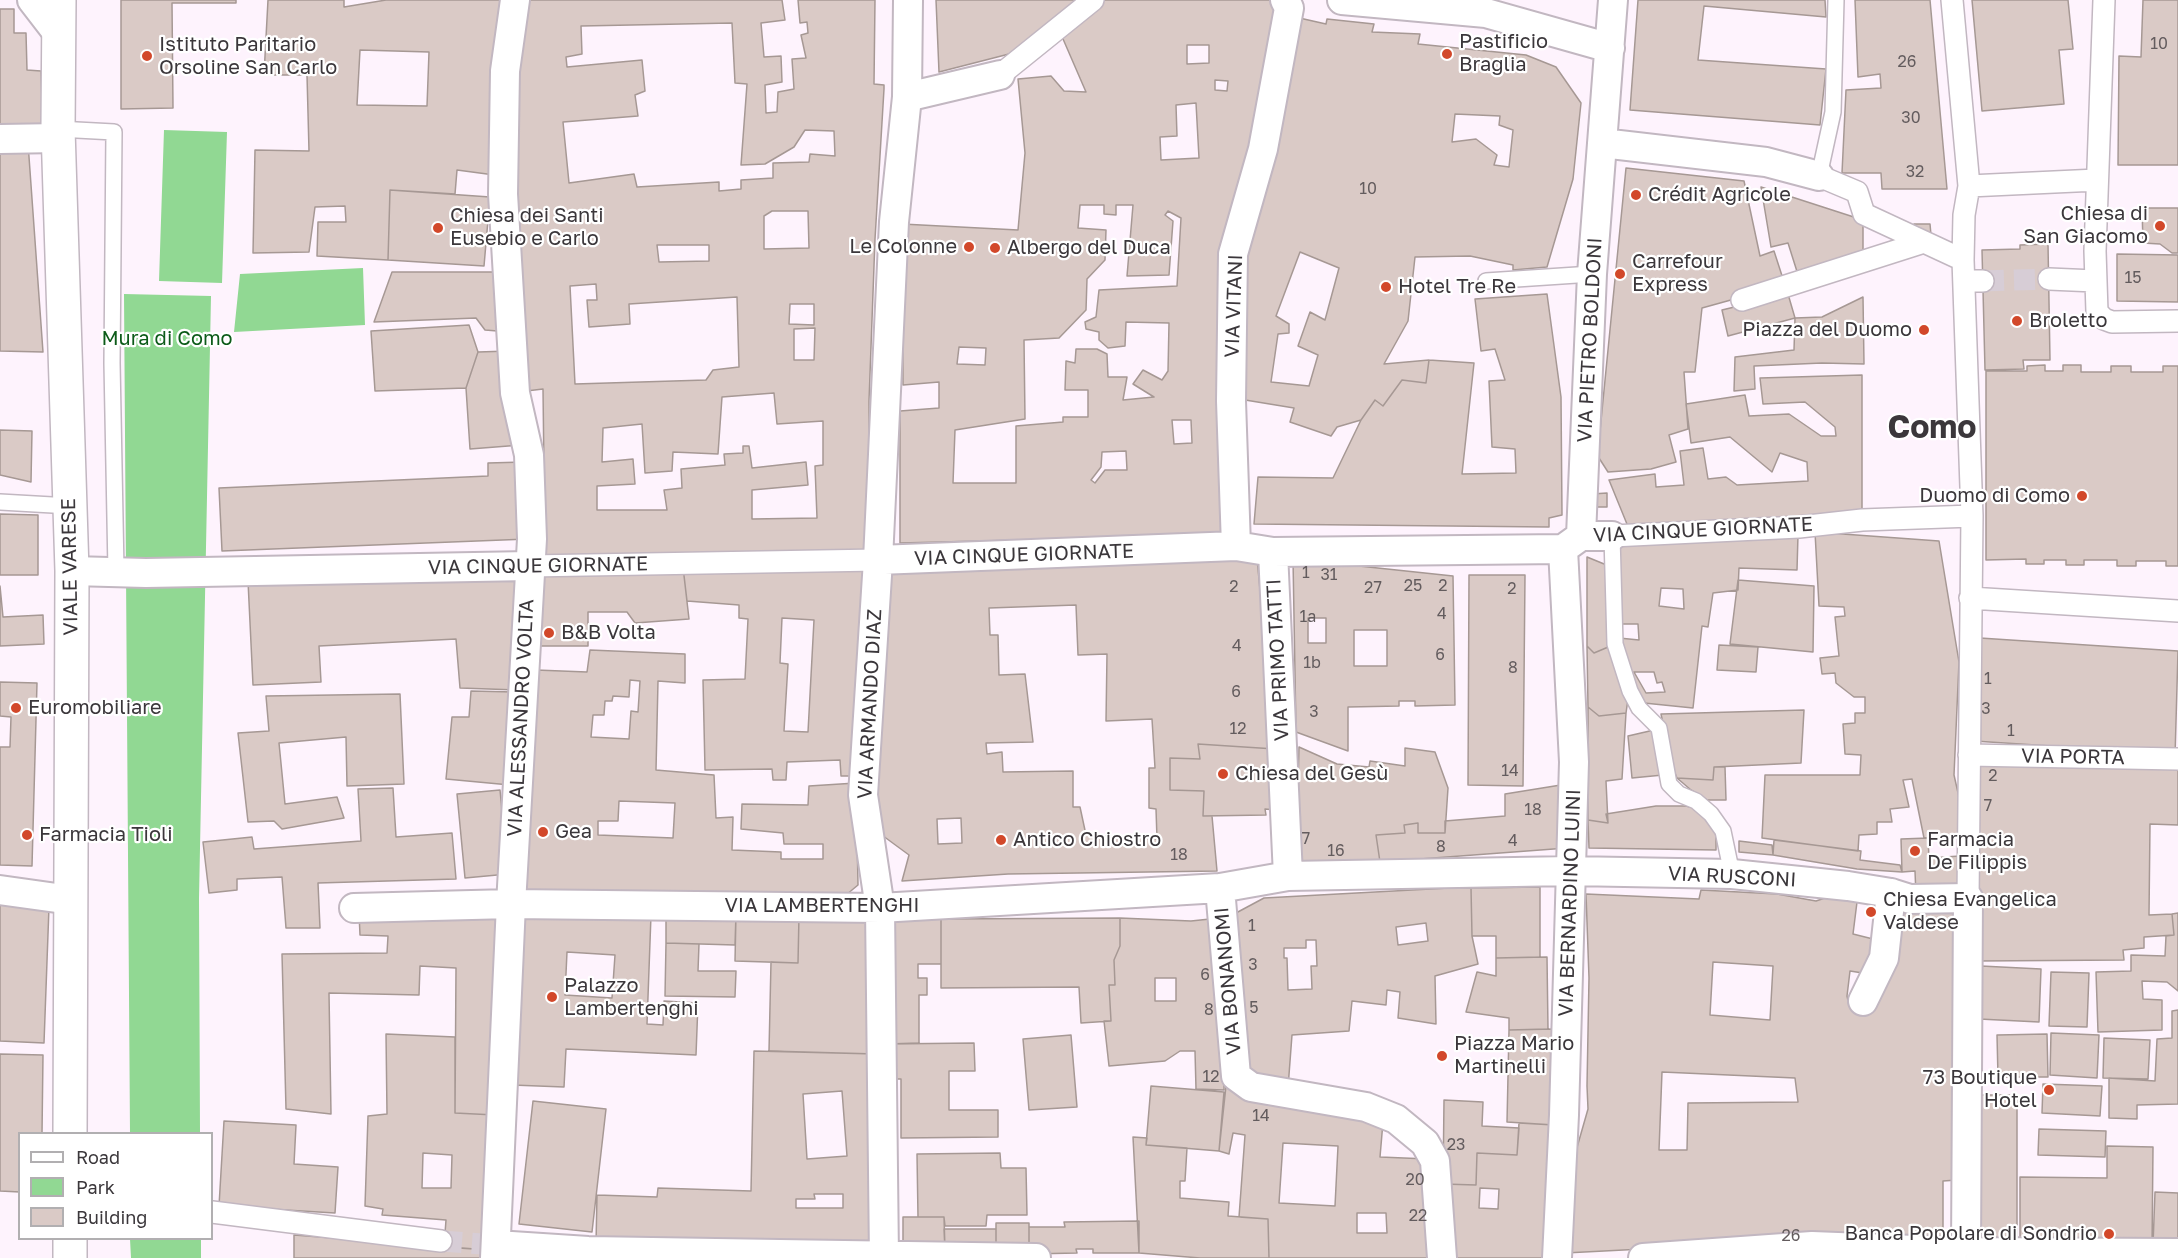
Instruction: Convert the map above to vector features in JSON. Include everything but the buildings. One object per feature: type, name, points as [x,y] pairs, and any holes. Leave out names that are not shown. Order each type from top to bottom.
[{"type":"street","points":[[32,0],[59,35]]},
{"type":"street","name":"VIALE VARESE","points":[[59,0],[58,134],[72,571],[70,1132]]},
{"type":"street","name":"VIA ALESSANDRO VOLTA","points":[[496,1251],[511,904],[532,539],[529,455],[516,393],[503,194],[505,71],[515,0]]},
{"type":"street","name":"VIA ARMANDO DIAZ","points":[[884,1257],[880,908],[863,795],[878,560],[894,222],[908,97],[908,0]]},
{"type":"street","points":[[908,97],[1000,75],[1093,0]]},
{"type":"street","name":"VIA VITANI","points":[[1236,546],[1231,401],[1233,254],[1263,150],[1289,8],[1285,0]]},
{"type":"street","points":[[1342,0],[1486,13],[1610,48]]},
{"type":"street","name":"VIA PIETRO BOLDONI","points":[[1572,542],[1613,0]]},
{"type":"street","points":[[1952,0],[1969,186],[1964,214],[1964,232],[1970,274],[1971,523],[1966,1255]]},
{"type":"street","points":[[2104,0],[2103,88],[2097,180],[2095,281],[2097,312],[2104,319],[2112,322],[2178,321]]},
{"type":"street","points":[[0,139],[58,134]]},
{"type":"street","points":[[1602,143],[1766,162],[1819,176],[1857,192],[1864,214],[1924,242],[1970,274]]},
{"type":"street","points":[[1969,186],[2097,180]]},
{"type":"street","points":[[1742,300],[1924,242]]},
{"type":"street","points":[[2049,279],[2095,281]]},
{"type":"street","name":"VIA CINQUE GIORNATE","points":[[72,571],[146,573],[878,560],[1236,546],[1274,552],[1572,542],[1612,536],[1799,527],[1862,520],[1971,523]]},
{"type":"street","name":"VIA BERNARDINO LUINI","points":[[1557,1258],[1574,762],[1572,542]]},
{"type":"street","name":"VIA PRIMO TATTI","points":[[1274,552],[1288,876]]},
{"type":"street","points":[[1970,598],[2178,612]]},
{"type":"street","name":"VIA PORTA","points":[[1969,755],[2178,759]]},
{"type":"street","name":"VIA RUSCONI","points":[[1288,876],[1571,871],[1732,874],[1848,886],[1910,899],[1968,898]]},
{"type":"street","name":"VIA LAMBERTENGHI","points":[[354,908],[511,904],[880,908],[1220,888],[1288,876]]},
{"type":"street","name":"VIA BONANOMI","points":[[1220,888],[1236,1076],[1251,1087],[1366,1107],[1396,1119],[1425,1143],[1435,1161],[1442,1258]]},
{"type":"street","points":[[0,890],[71,900]]},
{"type":"street","points":[[1863,1001],[1884,958],[1891,894]]},
{"type":"street","points":[[213,1212],[441,1241]]},
{"type":"street","points":[[70,1240],[70,1258]]},
{"type":"street","points":[[1644,1258],[1812,1246],[1966,1255],[2178,1253]]},
{"type":"street","points":[[496,1251],[1036,1258]]},
{"type":"lane","points":[[1819,176],[1833,112],[1836,0]]},
{"type":"lane","points":[[58,134],[114,132],[112,363],[117,571]]},
{"type":"lane","points":[[1486,281],[1592,274]]},
{"type":"lane","points":[[0,502],[70,506]]},
{"type":"lane","points":[[1612,536],[1615,644],[1630,691],[1639,708],[1659,728],[1669,784],[1679,794],[1696,801],[1711,814],[1723,831],[1732,874]]},
{"type":"green space","points":[[164,130],[227,132],[222,283],[159,281]]},
{"type":"green space","points":[[363,268],[365,325],[234,332],[240,274]]},
{"type":"green space","name":"Mura di Como","points":[[124,294],[211,296],[199,898],[200,1132],[130,1132]]},
{"type":"green space","points":[[130,1240],[201,1240],[201,1258],[131,1258]]},
{"type":"tunnel","points":[[1983,281],[2049,279]]},
{"type":"tunnel","points":[[441,1241],[496,1245]]},
{"type":"place","name":"Pastificio Braglia","points":[[1447,54]]},
{"type":"place","name":"Istituto Paritario Orsoline San Carlo","points":[[147,56]]},
{"type":"place","name":"Crédit Agricole","points":[[1636,195]]},
{"type":"place","name":"Chiesa di San Giacomo","points":[[2160,226]]},
{"type":"place","name":"Chiesa dei Santi Eusebio e Carlo","points":[[438,228]]},
{"type":"place","name":"Le Colonne","points":[[969,247]]},
{"type":"place","name":"Albergo del Duca","points":[[995,248]]},
{"type":"place","name":"Carrefour Express","points":[[1620,274]]},
{"type":"place","name":"Hotel Tre Re","points":[[1386,287]]},
{"type":"place","name":"Broletto","points":[[2017,321]]},
{"type":"place","name":"Piazza del Duomo","points":[[1924,330]]},
{"type":"place","name":"Duomo di Como","points":[[2082,496]]},
{"type":"place","name":"B&B Volta","points":[[549,633]]},
{"type":"place","name":"Euromobiliare","points":[[16,708]]},
{"type":"place","name":"Chiesa del Gesù","points":[[1223,774]]},
{"type":"place","name":"Gea","points":[[543,832]]},
{"type":"place","name":"Farmacia Tioli","points":[[27,835]]},
{"type":"place","name":"Antico Chiostro","points":[[1001,840]]},
{"type":"place","name":"Farmacia De Filippis","points":[[1915,851]]},
{"type":"place","name":"Chiesa Evangelica Valdese","points":[[1871,912]]},
{"type":"place","name":"Palazzo Lambertenghi","points":[[552,997]]},
{"type":"place","name":"Piazza Mario Martinelli","points":[[1442,1056]]},
{"type":"place","name":"73 Boutique Hotel","points":[[2049,1090]]},
{"type":"place","name":"Banca Popolare di Sondrio","points":[[2109,1234]]},
{"type":"district","name":"Como","points":[[1932,428]]}]
